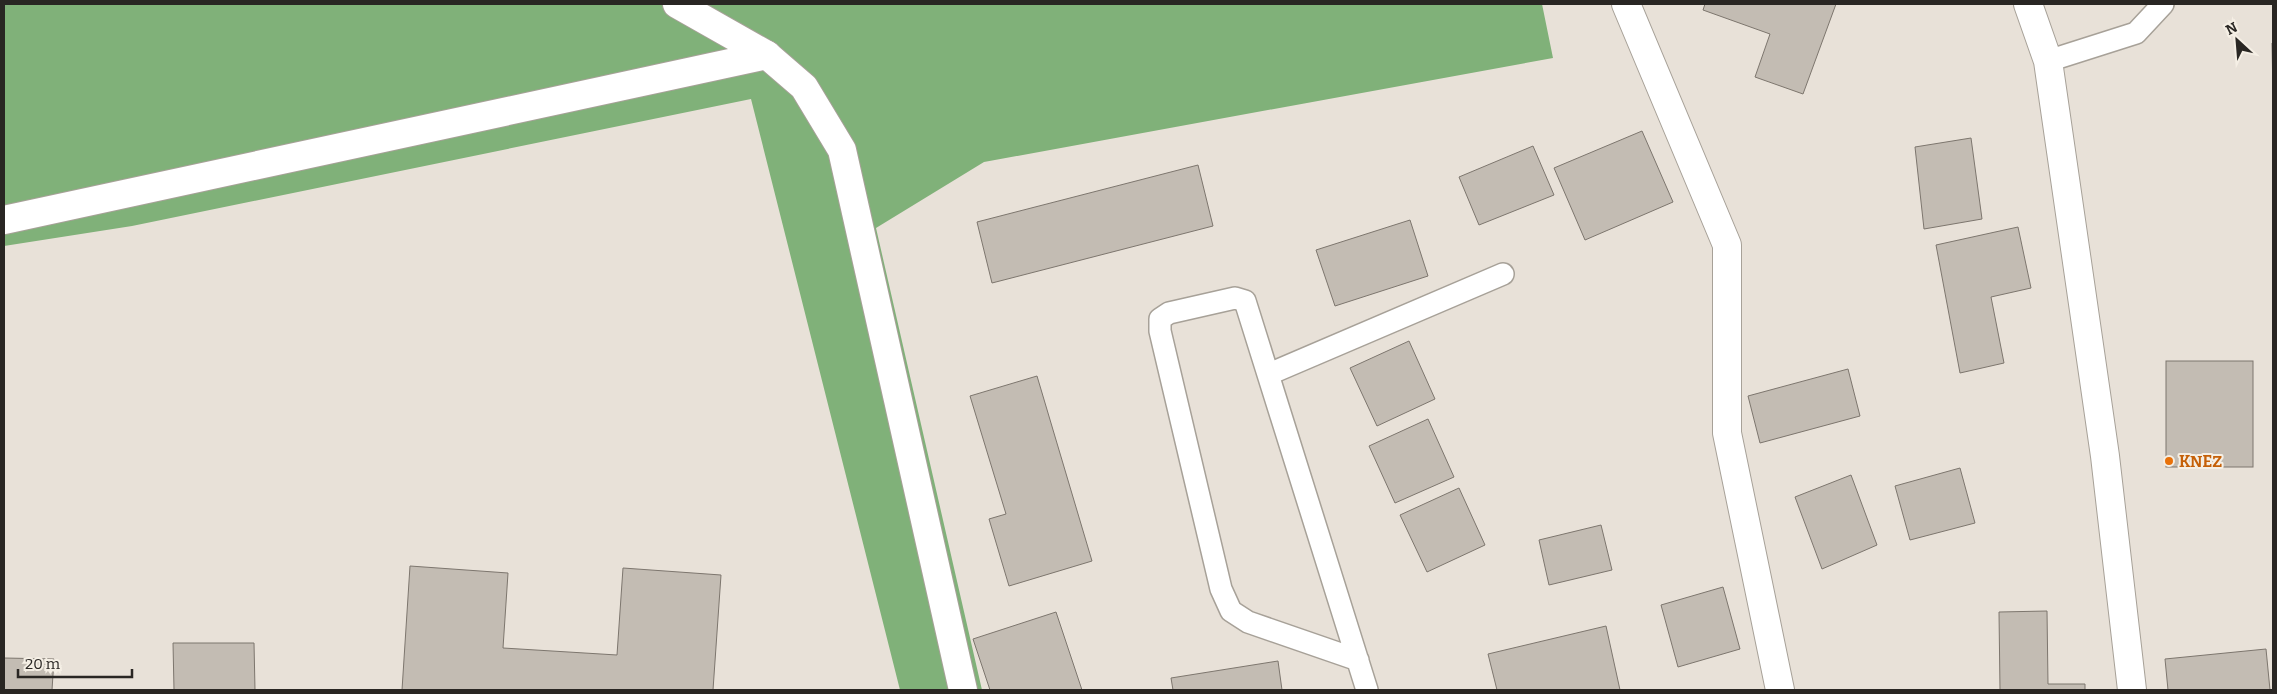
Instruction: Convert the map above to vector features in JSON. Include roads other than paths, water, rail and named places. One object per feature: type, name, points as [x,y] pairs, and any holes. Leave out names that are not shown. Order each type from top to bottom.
[{"type":"street","points":[[677,4],[767,55],[804,87],[842,150],[963,690]]},
{"type":"street","points":[[1626,4],[1727,245],[1727,433],[1780,690]]},
{"type":"street","points":[[2028,4],[2048,61],[2105,456],[2132,690]]},
{"type":"street","points":[[4,220],[767,55]]},
{"type":"lane","points":[[2048,61],[2136,32],[2162,4]]},
{"type":"lane","points":[[1269,374],[1503,274]]},
{"type":"lane","points":[[1358,660],[1248,622],[1232,611],[1221,588],[1160,331],[1160,319],[1169,313],[1235,298],[1245,301],[1269,374],[1358,660],[1367,690]]},
{"type":"place","name":"KNEZ","points":[[2169,461]]}]
